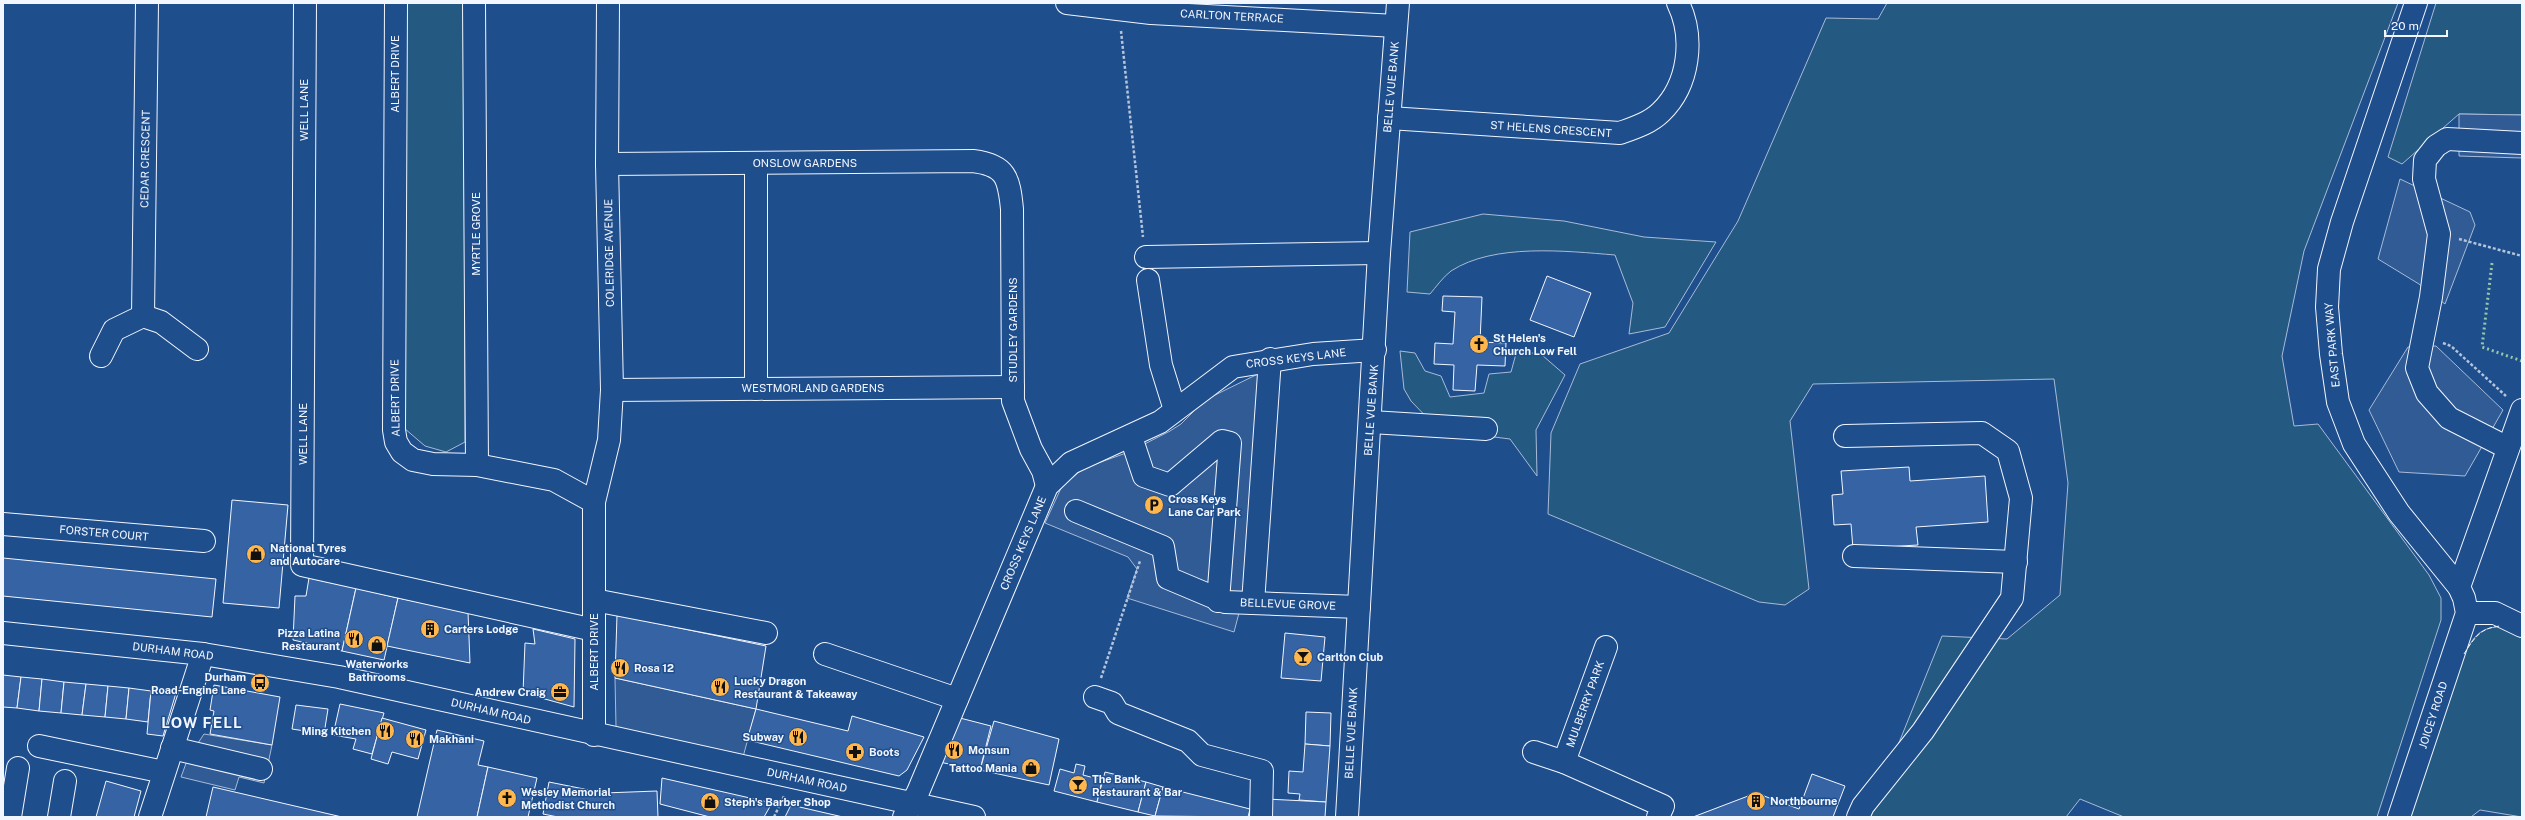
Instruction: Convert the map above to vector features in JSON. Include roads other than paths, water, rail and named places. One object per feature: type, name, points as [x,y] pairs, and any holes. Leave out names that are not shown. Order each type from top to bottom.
[{"type":"street","name":"CEDAR CRESCENT","points":[[143,316],[147,3]]},
{"type":"street","name":"WELL LANE","points":[[304,3],[302,565],[594,630]]},
{"type":"street","name":"ALBERT DRIVE","points":[[396,3],[394,430],[396,442],[402,452],[413,460],[433,464],[477,465],[554,480],[594,502],[594,735]]},
{"type":"street","name":"MYRTLE GROVE","points":[[474,3],[477,465]]},
{"type":"street","name":"COLERIDGE AVENUE","points":[[594,502],[609,440],[612,390],[607,164],[608,3]]},
{"type":"street","name":"CARLTON TERRACE","points":[[1067,3],[1118,9],[1396,26]]},
{"type":"street","name":"BELLE VUE BANK","points":[[1347,817],[1371,422],[1379,253],[1398,3]]},
{"type":"street","name":"ST HELENS CRESCENT","points":[[1389,118],[1620,133],[1641,125],[1660,113],[1678,91],[1687,59],[1688,35],[1684,16],[1678,3]]},
{"type":"street","name":"EAST PARK WAY","points":[[2416,3],[2342,222],[2329,270],[2327,307],[2329,338],[2338,402],[2354,444],[2399,513],[2459,587],[2464,598],[2467,613]]},
{"type":"street","points":[[2508,448],[2449,418],[2427,393],[2417,368],[2431,297],[2439,234],[2424,180],[2425,160],[2436,146],[2447,139],[2522,143]]},
{"type":"street","name":"ONSLOW GARDENS","points":[[607,164],[972,161],[989,163],[1001,170]]},
{"type":"street","points":[[756,163],[756,389]]},
{"type":"street","name":"STUDLEY GARDENS","points":[[1001,170],[1008,181],[1012,209],[1013,401],[1018,416],[1043,471],[1047,486]]},
{"type":"street","points":[[1146,258],[1379,253]]},
{"type":"street","points":[[1148,280],[1161,365],[1175,410]]},
{"type":"street","points":[[101,356],[114,330],[143,316],[161,322],[197,349]]},
{"type":"street","name":"CROSS KEYS LANE","points":[[907,810],[918,792],[1047,486],[1071,463],[1131,437],[1160,422],[1232,367],[1270,360],[1375,350]]},
{"type":"street","points":[[1253,603],[1270,360]]},
{"type":"street","name":"WESTMORLAND GARDENS","points":[[612,390],[1014,387]]},
{"type":"street","points":[[2459,587],[2522,410]]},
{"type":"street","points":[[1371,422],[1486,429]]},
{"type":"street","points":[[1845,436],[1982,433],[2008,451],[2022,498],[2012,598],[1923,731],[1863,806],[1858,817]]},
{"type":"street","points":[[1076,511],[1163,547],[1168,578],[1218,601],[1230,443],[1222,441],[1170,485],[1144,476],[1131,437]]},
{"type":"street","name":"FORSTER COURT","points":[[3,524],[204,541]]},
{"type":"street","points":[[1854,556],[2016,562]]},
{"type":"street","points":[[594,600],[766,633]]},
{"type":"street","name":"BELLEVUE GROVE","points":[[1218,601],[1359,607]]},
{"type":"street","points":[[2467,613],[2495,613],[2522,626]]},
{"type":"street","name":"JOICEY ROAD","points":[[2399,817],[2467,613]]},
{"type":"street","name":"DURHAM ROAD","points":[[3,633],[203,654],[339,677],[594,735],[907,810],[974,817]]},
{"type":"street","name":"MULBERRY PARK","points":[[1564,762],[1606,647]]},
{"type":"street","points":[[150,817],[203,654]]},
{"type":"street","points":[[825,654],[957,699]]},
{"type":"street","points":[[1095,697],[1112,703],[1118,713],[1188,742],[1202,755],[1262,771],[1261,817]]},
{"type":"street","points":[[39,746],[164,772]]},
{"type":"street","points":[[172,748],[261,769]]},
{"type":"street","name":"MULBERRY PARK","points":[[1534,752],[1564,762],[1660,812]]},
{"type":"street","points":[[10,817],[18,768]]},
{"type":"street","points":[[59,817],[65,781]]},
{"type":"place","name":"St Helen's Church Low Fell","points":[[1479,344]]},
{"type":"place","name":"Cross Keys Lane Car Park","points":[[1154,505]]},
{"type":"place","name":"National Tyres and Autocare","points":[[256,554]]},
{"type":"place","name":"Carters Lodge","points":[[430,629]]},
{"type":"place","name":"Pizza Latina Restaurant","points":[[354,639]]},
{"type":"place","name":"Waterworks Bathrooms","points":[[377,645]]},
{"type":"place","name":"Carlton Club","points":[[1303,657]]},
{"type":"place","name":"Rosa 12","points":[[620,668]]},
{"type":"place","name":"Durham Road-Engine Lane","points":[[260,683]]},
{"type":"place","name":"Lucky Dragon Restaurant & Takeaway","points":[[720,687]]},
{"type":"place","name":"Andrew Craig","points":[[560,692]]},
{"type":"place","name":"Ming Kitchen","points":[[385,731]]},
{"type":"place","name":"Subway","points":[[798,737]]},
{"type":"place","name":"Makhani","points":[[415,739]]},
{"type":"place","name":"Monsun","points":[[954,750]]},
{"type":"place","name":"Boots","points":[[855,752]]},
{"type":"place","name":"Tattoo Mania","points":[[1031,768]]},
{"type":"place","name":"The Bank Restaurant & Bar","points":[[1078,785]]},
{"type":"place","name":"Wesley Memorial Methodist Church","points":[[507,798]]},
{"type":"place","name":"Northbourne","points":[[1756,801]]},
{"type":"place","name":"Steph's Barber Shop","points":[[710,802]]},
{"type":"district","name":"LOW FELL","points":[[202,722]]}]
